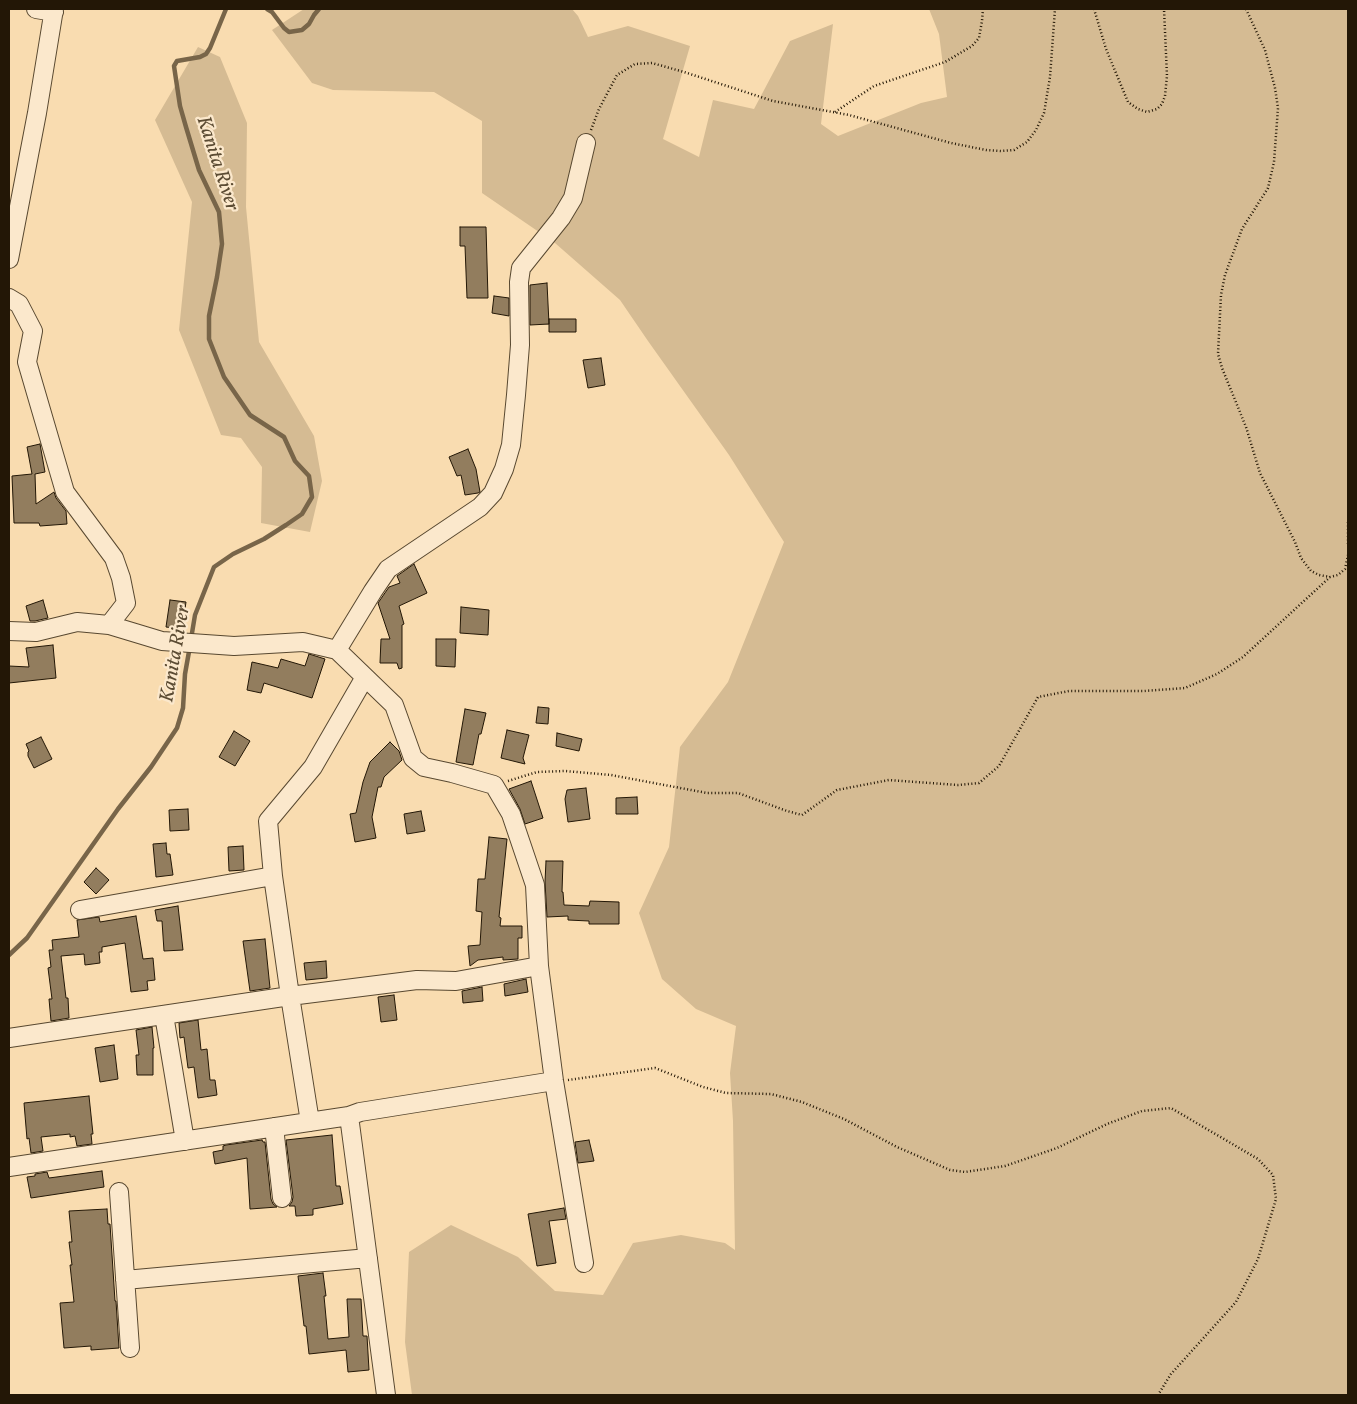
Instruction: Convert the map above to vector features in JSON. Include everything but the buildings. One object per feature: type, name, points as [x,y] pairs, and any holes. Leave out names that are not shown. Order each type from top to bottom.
[{"type":"street","points":[[9,259],[37,113],[54,10],[36,9]]},
{"type":"street","points":[[337,650],[388,569],[480,507],[493,493],[504,469],[510,446],[520,346],[519,282],[521,268],[561,218],[573,198],[586,143]]},
{"type":"street","points":[[9,298],[19,304],[34,331],[27,362],[64,492],[114,558],[121,578],[126,603],[109,625]]},
{"type":"street","points":[[9,631],[36,632],[77,622],[109,625],[162,642],[234,646],[303,642],[337,650],[394,705],[413,758],[424,767],[460,775],[494,786],[511,814],[535,885],[538,966],[554,1082],[584,1263]]},
{"type":"street","points":[[310,1122],[273,876],[268,821],[314,767],[365,677]]},
{"type":"street","points":[[80,910],[273,876]]},
{"type":"street","points":[[9,1038],[290,996],[417,980],[456,981],[538,966]]},
{"type":"street","points":[[164,1015],[185,1141]]},
{"type":"street","points":[[9,1167],[349,1116],[360,1112],[554,1082]]},
{"type":"street","points":[[349,1116],[386,1395]]},
{"type":"street","points":[[274,1127],[282,1198]]},
{"type":"street","points":[[119,1192],[130,1348]]},
{"type":"street","points":[[125,1280],[368,1258]]},
{"type":"path","points":[[835,112],[874,86],[945,62],[972,46],[979,38],[983,9]]},
{"type":"path","points":[[586,143],[599,109],[617,75],[635,64],[652,63],[773,101],[835,112],[951,143],[986,150],[1014,150],[1027,142],[1036,130],[1044,113],[1050,77],[1055,9]]},
{"type":"path","points":[[1094,9],[1106,49],[1128,102],[1138,109],[1147,112],[1157,109],[1162,104],[1165,96],[1167,76],[1164,9]]},
{"type":"path","points":[[1246,9],[1264,50],[1275,88],[1278,108],[1274,162],[1268,188],[1242,229],[1225,275],[1220,295],[1218,354],[1246,428],[1260,473],[1295,542],[1301,558],[1311,571],[1330,577]]},
{"type":"path","points":[[1348,522],[1348,544]]},
{"type":"path","points":[[494,786],[536,772],[565,771],[611,775],[706,793],[738,793],[787,812],[802,815],[837,790],[888,780],[958,785],[979,783],[999,766],[1038,697],[1069,691],[1144,691],[1186,688],[1217,674],[1243,657],[1330,577],[1338,574],[1344,568],[1348,555]]},
{"type":"path","points":[[554,1082],[655,1068],[703,1087],[726,1093],[771,1094],[802,1102],[844,1119],[896,1147],[950,1170],[965,1172],[1005,1166],[1057,1148],[1107,1124],[1142,1110],[1171,1108],[1258,1160],[1273,1175],[1276,1199],[1258,1259],[1236,1302],[1171,1374],[1158,1395]]},
{"type":"shaded area","points":[[304,9],[572,9],[578,16],[588,37],[628,26],[690,46],[663,139],[699,157],[713,100],[754,109],[790,41],[833,24],[821,124],[838,136],[921,103],[947,97],[939,34],[929,9],[1348,9],[1348,1395],[412,1395],[405,1342],[409,1252],[451,1225],[518,1257],[555,1291],[603,1295],[633,1243],[681,1235],[725,1243],[735,1250],[733,1121],[730,1073],[736,1026],[696,1009],[662,979],[639,913],[669,847],[680,747],[728,682],[784,542],[729,455],[620,300],[555,243],[482,193],[482,121],[434,92],[333,90],[312,83],[272,30]]},
{"type":"shaded area","points":[[198,47],[220,57],[247,123],[246,207],[259,342],[314,436],[322,481],[310,532],[261,523],[262,467],[241,438],[221,435],[179,330],[192,202],[155,120]]},
{"type":"waterway","name":"Kanita River","points":[[191,639],[195,615],[214,567],[233,554],[264,539],[302,514],[312,497],[309,476],[295,461],[284,437],[250,415],[224,377],[209,339],[209,316],[222,244],[219,212],[199,170],[180,106],[174,66],[177,61],[200,57],[206,54],[226,9]]},
{"type":"waterway","name":"Kanita River","points":[[267,9],[272,12],[289,32],[302,30],[309,24],[319,9]]},
{"type":"waterway","name":"Kanita River","points":[[9,955],[27,938],[118,809],[151,767],[177,728],[183,708],[185,674],[190,646]]}]
